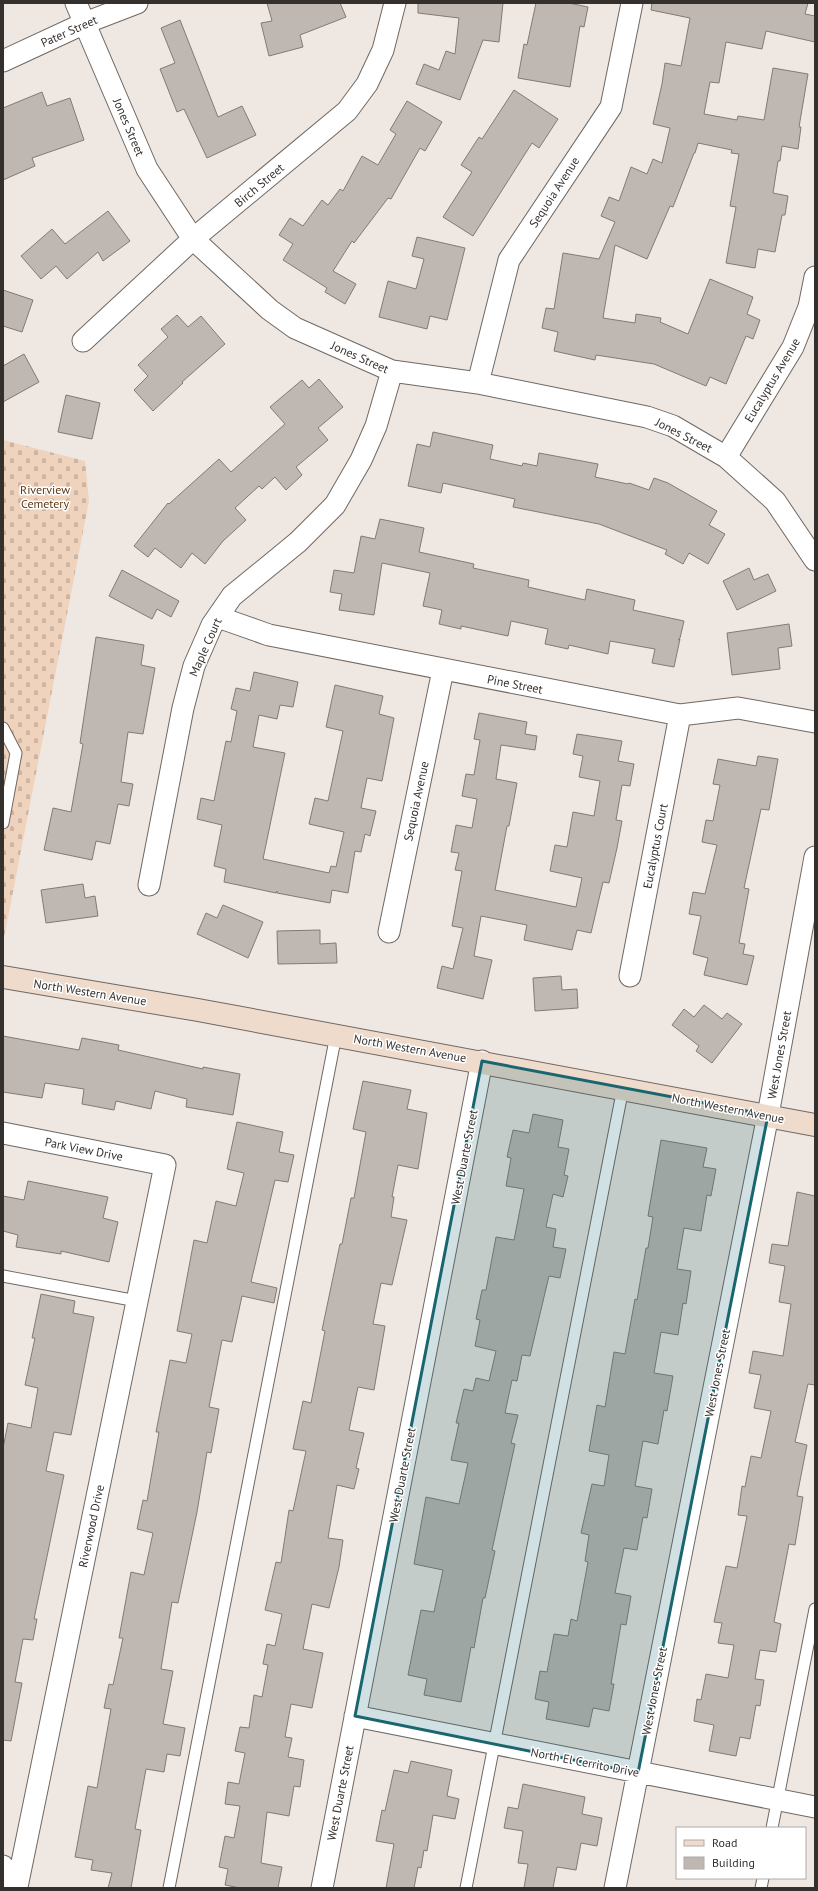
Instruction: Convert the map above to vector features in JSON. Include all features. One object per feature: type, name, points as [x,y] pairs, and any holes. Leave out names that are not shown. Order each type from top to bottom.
[{"type":"main road","name":"North Western Avenue","points":[[3,977],[482,1061],[815,1125]]},
{"type":"street","name":"Jones Street","points":[[76,3],[147,169],[194,239],[270,310],[295,328],[392,371],[478,383],[647,417],[673,426],[726,457],[775,501],[815,560]]},
{"type":"street","name":"Pater Street","points":[[3,61],[85,23],[136,3]]},
{"type":"street","name":"Birch Street","points":[[83,341],[194,239],[347,111],[367,84],[383,50],[395,3]]},
{"type":"street","name":"Sequoia Avenue","points":[[478,383],[510,260],[611,107],[632,3]]},
{"type":"street","name":"Eucalyptus Avenue","points":[[726,457],[793,347],[809,307],[815,277]]},
{"type":"street","name":"Maple Court","points":[[149,885],[183,708],[194,666],[212,625],[232,596],[298,542],[335,505],[361,460],[376,426],[392,371]]},
{"type":"street","name":"Pine Street","points":[[218,616],[269,635],[680,715],[738,708],[815,722]]},
{"type":"street","name":"Sequoia Avenue","points":[[389,932],[443,670]]},
{"type":"street","name":"Eucalyptus Court","points":[[630,976],[680,715]]},
{"type":"street","name":"West Jones Street","points":[[615,1888],[768,1115],[815,857]]},
{"type":"street","name":"West Duarte Street","points":[[322,1888],[482,1061]]},
{"type":"street","name":"Park View Drive","points":[[3,1133],[165,1165]]},
{"type":"street","name":"Riverwood Drive","points":[[17,1887],[165,1165]]},
{"type":"street","name":"North El Cerrito Drive","points":[[356,1716],[815,1807]]},
{"type":"street","points":[[3,1866],[17,1887]]},
{"type":"lane","points":[[3,728],[16,753],[3,823]]},
{"type":"lane","points":[[169,1888],[336,1035]]},
{"type":"lane","points":[[466,1888],[624,1088]]},
{"type":"lane","points":[[3,1276],[137,1301]]},
{"type":"lane","points":[[772,1827],[815,1609]]},
{"type":"highlighted area","points":[[482,1061],[768,1115],[638,1773],[355,1716]]},
{"type":"green space","name":"Riverview Cemetery","points":[[3,440],[85,461],[89,501],[4,938]]},
{"type":"building","points":[[267,3],[340,3],[346,17],[300,35],[303,47],[269,56],[261,23],[272,21]]},
{"type":"building","points":[[418,3],[503,3],[499,42],[483,40],[460,100],[416,84],[424,64],[439,70],[446,51],[455,54],[459,18],[418,13]]},
{"type":"building","points":[[536,3],[569,3],[588,7],[584,27],[580,26],[570,87],[518,78],[524,44],[527,45]]},
{"type":"building","points":[[652,3],[808,3],[805,14],[815,16],[815,42],[766,31],[762,49],[726,42],[719,83],[710,82],[704,114],[737,120],[738,116],[764,120],[773,68],[808,74],[799,127],[801,127],[798,149],[782,146],[780,161],[778,161],[773,193],[788,196],[785,215],[782,215],[775,252],[758,249],[755,268],[726,263],[736,207],[730,206],[739,154],[731,153],[732,150],[698,143],[673,207],[670,206],[647,259],[615,245],[603,318],[635,323],[636,314],[661,318],[660,322],[688,334],[710,279],[753,297],[747,314],[760,320],[753,339],[746,336],[726,384],[710,377],[706,386],[654,364],[596,355],[595,360],[554,351],[558,332],[542,328],[546,308],[554,309],[563,253],[599,259],[615,222],[601,216],[609,197],[619,201],[631,167],[647,174],[653,159],[662,163],[670,128],[653,124],[665,63],[681,66],[690,18],[651,10]]},
{"type":"building","points":[[180,20],[218,117],[242,106],[256,135],[207,158],[184,109],[177,112],[160,69],[175,63],[161,28]]},
{"type":"building","points":[[514,90],[558,119],[539,148],[532,143],[473,236],[443,217],[472,172],[461,165],[479,137],[482,139]]},
{"type":"building","points":[[42,92],[47,106],[70,98],[84,140],[32,158],[35,166],[3,180],[3,108]]},
{"type":"building","points":[[407,101],[442,122],[425,151],[420,148],[391,199],[388,198],[354,243],[352,241],[333,271],[356,284],[345,304],[325,292],[327,288],[283,260],[293,244],[279,235],[290,218],[303,226],[322,200],[328,205],[340,189],[343,191],[362,156],[378,165],[396,134],[390,130]]},
{"type":"building","points":[[108,211],[130,241],[103,261],[98,252],[67,279],[56,266],[41,279],[21,256],[52,229],[65,244]]},
{"type":"building","points":[[417,237],[465,248],[447,320],[430,316],[427,329],[379,317],[388,281],[416,289],[424,259],[412,256]]},
{"type":"building","points":[[3,290],[33,300],[22,332],[3,326]]},
{"type":"building","points":[[177,315],[188,327],[201,316],[225,344],[182,382],[183,383],[153,411],[134,390],[148,376],[138,365],[168,337],[161,329]]},
{"type":"building","points":[[24,354],[39,382],[3,402],[3,366]]},
{"type":"building","points":[[319,379],[343,407],[318,428],[328,440],[296,467],[302,475],[286,490],[275,477],[262,489],[259,486],[235,508],[246,520],[223,541],[205,564],[192,553],[181,568],[155,548],[148,557],[134,546],[168,503],[169,504],[219,459],[231,472],[285,424],[270,407],[302,380],[309,388]]},
{"type":"building","points":[[66,395],[100,403],[92,439],[58,432]]},
{"type":"building","points":[[433,432],[493,445],[490,459],[522,466],[523,463],[537,466],[539,453],[598,464],[595,477],[629,483],[649,490],[654,478],[668,483],[717,511],[709,525],[725,534],[708,564],[689,553],[683,564],[665,554],[667,550],[599,524],[513,507],[515,499],[443,483],[441,493],[408,486],[417,444],[430,447]]},
{"type":"building","points":[[380,519],[424,528],[419,552],[474,564],[473,568],[529,580],[528,587],[585,600],[587,589],[635,600],[633,610],[684,621],[680,638],[678,640],[680,639],[674,667],[652,663],[655,649],[610,641],[608,654],[569,645],[568,649],[545,644],[548,629],[511,621],[508,636],[461,626],[461,629],[439,624],[442,610],[423,606],[430,573],[382,563],[374,615],[339,610],[342,594],[330,592],[334,570],[354,573],[361,536],[375,539]]},
{"type":"building","points":[[749,568],[754,580],[768,574],[776,591],[737,610],[723,581]]},
{"type":"building","points":[[122,570],[179,601],[171,617],[157,609],[152,619],[109,596]]},
{"type":"building","points":[[789,624],[792,646],[778,648],[780,669],[732,675],[727,633]]},
{"type":"building","points":[[96,637],[144,645],[141,665],[155,668],[143,734],[128,732],[121,782],[133,784],[129,806],[118,804],[110,844],[96,841],[92,860],[44,850],[53,808],[71,812],[83,744],[80,743]]},
{"type":"building","points":[[254,672],[298,682],[293,707],[280,705],[277,719],[259,715],[253,747],[285,753],[263,859],[329,873],[331,866],[336,867],[344,832],[309,824],[315,798],[328,801],[343,731],[326,727],[335,685],[383,696],[379,714],[394,718],[382,781],[367,778],[361,808],[376,811],[370,836],[365,834],[361,852],[355,851],[348,893],[332,890],[330,903],[277,893],[277,891],[276,893],[224,882],[226,869],[214,866],[222,825],[197,819],[201,798],[214,801],[226,741],[231,742],[237,711],[231,709],[236,688],[250,691]]},
{"type":"building","points":[[479,713],[527,722],[525,734],[537,736],[535,750],[501,745],[496,779],[517,783],[495,890],[576,907],[582,878],[550,871],[555,845],[567,847],[573,812],[594,816],[600,781],[579,777],[583,756],[573,754],[577,734],[622,741],[618,761],[634,764],[630,786],[622,785],[616,820],[622,821],[617,848],[609,883],[603,882],[591,933],[577,930],[572,950],[524,940],[527,925],[481,916],[474,956],[492,960],[483,999],[437,988],[442,966],[453,969],[463,928],[452,926],[462,871],[455,870],[459,853],[451,852],[456,825],[472,828],[477,799],[462,796],[466,774],[474,775],[480,740],[474,739]]},
{"type":"building","points":[[758,756],[778,759],[769,810],[761,809],[744,888],[749,889],[739,943],[745,944],[743,954],[754,956],[747,985],[704,975],[708,958],[693,954],[701,916],[689,914],[693,892],[705,894],[717,845],[702,842],[706,820],[713,821],[720,785],[713,784],[718,759],[756,766]]},
{"type":"building","points":[[83,884],[85,898],[95,896],[98,916],[46,923],[41,890]]},
{"type":"building","points":[[223,905],[263,922],[248,958],[197,934],[206,913],[217,918]]},
{"type":"building","points":[[320,930],[320,944],[336,943],[337,963],[278,964],[277,931]]},
{"type":"building","points":[[561,976],[562,990],[577,989],[578,1008],[535,1011],[533,978]]},
{"type":"building","points":[[704,1005],[722,1019],[727,1013],[742,1024],[712,1063],[696,1051],[699,1046],[672,1025],[684,1009],[694,1017]]},
{"type":"building","points":[[3,1036],[79,1050],[82,1038],[119,1045],[118,1050],[203,1069],[203,1067],[240,1074],[233,1115],[186,1107],[187,1099],[155,1091],[151,1109],[116,1101],[114,1110],[82,1104],[84,1089],[45,1083],[42,1098],[3,1092]]},
{"type":"building","points":[[363,1081],[411,1090],[407,1109],[427,1113],[418,1169],[398,1165],[392,1197],[394,1197],[391,1217],[407,1220],[392,1285],[381,1283],[373,1324],[385,1326],[374,1390],[358,1387],[349,1430],[364,1433],[356,1468],[359,1469],[354,1489],[337,1485],[328,1538],[343,1540],[339,1567],[329,1608],[312,1604],[303,1649],[323,1653],[312,1708],[291,1704],[285,1737],[292,1738],[288,1757],[304,1760],[300,1787],[294,1786],[289,1816],[267,1812],[261,1863],[282,1867],[278,1888],[240,1888],[225,1885],[228,1869],[219,1867],[225,1836],[234,1838],[240,1806],[225,1804],[228,1782],[239,1784],[245,1753],[235,1751],[240,1727],[249,1728],[254,1695],[262,1697],[268,1665],[263,1664],[267,1644],[275,1646],[282,1614],[265,1610],[276,1562],[281,1563],[289,1510],[293,1511],[306,1451],[293,1449],[303,1401],[311,1403],[325,1331],[322,1330],[340,1244],[342,1244],[351,1198],[354,1198],[366,1132],[353,1129]]},
{"type":"building","points":[[533,1114],[563,1120],[558,1147],[569,1149],[564,1175],[568,1176],[563,1197],[553,1194],[546,1227],[556,1229],[553,1247],[566,1249],[560,1278],[549,1276],[530,1356],[522,1355],[517,1381],[512,1380],[505,1413],[518,1415],[511,1443],[515,1444],[492,1550],[495,1551],[485,1598],[483,1598],[474,1648],[471,1647],[461,1702],[424,1695],[427,1679],[408,1675],[421,1610],[434,1612],[443,1570],[414,1564],[426,1497],[459,1504],[468,1463],[451,1460],[459,1423],[456,1423],[464,1389],[473,1391],[476,1378],[489,1381],[496,1351],[475,1346],[480,1320],[476,1319],[482,1290],[486,1290],[496,1237],[514,1240],[524,1189],[506,1186],[511,1158],[507,1157],[513,1130],[529,1133]]},
{"type":"building","points":[[237,1122],[283,1132],[279,1152],[294,1155],[288,1182],[275,1180],[251,1282],[277,1288],[274,1303],[242,1296],[232,1342],[222,1340],[209,1407],[219,1409],[211,1453],[207,1452],[197,1512],[178,1603],[172,1602],[161,1669],[173,1671],[163,1724],[185,1728],[180,1756],[167,1754],[164,1772],[146,1769],[135,1829],[141,1830],[131,1888],[108,1888],[112,1873],[91,1870],[93,1860],[75,1857],[88,1786],[97,1788],[111,1709],[104,1708],[109,1684],[113,1685],[123,1638],[119,1638],[131,1572],[144,1575],[153,1533],[137,1529],[143,1500],[147,1501],[159,1432],[156,1432],[170,1360],[186,1363],[192,1334],[177,1331],[194,1240],[207,1243],[216,1201],[236,1206],[244,1173],[227,1169]]},
{"type":"building","points":[[661,1140],[707,1148],[703,1167],[716,1169],[711,1196],[707,1195],[701,1231],[684,1228],[677,1269],[691,1271],[686,1304],[683,1303],[678,1335],[661,1332],[654,1373],[673,1376],[667,1411],[664,1410],[658,1444],[643,1441],[635,1486],[652,1489],[647,1518],[643,1517],[637,1550],[624,1548],[615,1593],[631,1596],[626,1625],[621,1624],[611,1684],[614,1684],[609,1711],[593,1708],[589,1727],[546,1719],[549,1702],[535,1699],[540,1671],[547,1672],[554,1634],[568,1636],[571,1619],[577,1621],[588,1562],[585,1561],[589,1535],[581,1533],[592,1484],[604,1486],[609,1455],[589,1451],[597,1405],[605,1407],[614,1352],[625,1354],[635,1299],[637,1300],[646,1248],[648,1248],[653,1217],[648,1216]]},
{"type":"building","points":[[28,1181],[108,1197],[103,1218],[118,1222],[109,1262],[61,1251],[61,1254],[16,1247],[18,1235],[3,1231],[3,1196],[24,1200]]},
{"type":"building","points":[[797,1192],[815,1196],[815,1385],[808,1384],[795,1442],[807,1445],[797,1496],[803,1497],[795,1545],[789,1544],[774,1622],[781,1624],[776,1652],[760,1650],[755,1679],[764,1680],[760,1706],[756,1705],[750,1739],[740,1737],[736,1756],[709,1751],[714,1725],[694,1721],[697,1699],[701,1700],[706,1674],[728,1678],[734,1645],[718,1643],[722,1623],[714,1622],[726,1566],[737,1568],[747,1516],[738,1515],[742,1486],[745,1487],[751,1456],[761,1458],[771,1411],[754,1408],[761,1375],[749,1373],[753,1351],[783,1356],[791,1304],[779,1302],[785,1266],[769,1263],[772,1244],[788,1246]]},
{"type":"building","points":[[41,1294],[75,1301],[73,1313],[94,1317],[71,1435],[54,1432],[46,1471],[64,1475],[34,1619],[37,1619],[33,1640],[23,1639],[15,1682],[22,1683],[11,1741],[3,1740],[3,1448],[8,1423],[31,1428],[38,1388],[25,1385],[35,1338],[32,1338]]},
{"type":"building","points":[[411,1761],[452,1770],[447,1796],[459,1799],[455,1819],[433,1815],[427,1851],[424,1850],[421,1868],[418,1867],[414,1888],[386,1888],[394,1844],[376,1841],[382,1810],[385,1811],[394,1770],[408,1773]]},
{"type":"building","points":[[523,1784],[585,1797],[582,1814],[602,1818],[597,1846],[581,1843],[576,1870],[557,1867],[553,1888],[524,1888],[528,1864],[518,1863],[523,1831],[504,1828],[508,1807],[518,1809]]}]
